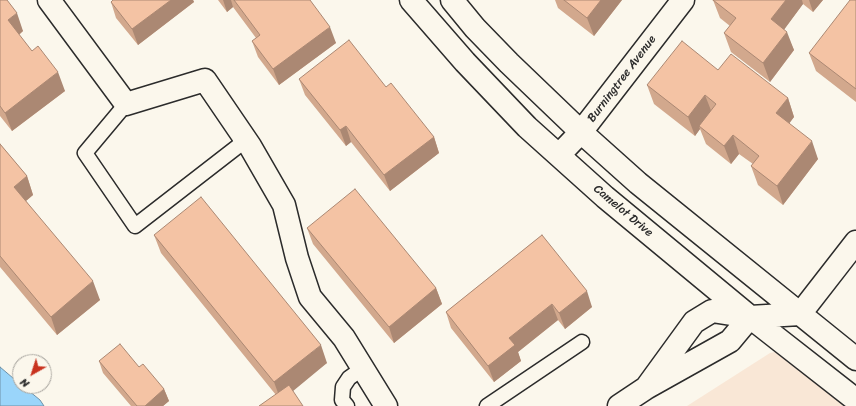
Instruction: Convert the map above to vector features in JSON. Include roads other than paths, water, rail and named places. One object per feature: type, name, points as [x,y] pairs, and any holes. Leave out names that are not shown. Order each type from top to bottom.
[{"type":"street","points":[[49,0],[126,104],[205,80],[246,140],[284,205],[296,258],[310,297],[344,338],[386,406]]},
{"type":"street","name":"Camelot Drive","points":[[411,0],[465,62],[527,127],[611,202],[750,317],[856,400]]},
{"type":"street","points":[[452,0],[475,28],[509,63],[581,132],[638,183],[856,359]]},
{"type":"street","name":"Burningtree Avenue","points":[[559,155],[581,132],[683,0]]},
{"type":"street","points":[[646,388],[694,322],[712,311],[750,317],[800,314],[856,242]]},
{"type":"street","points":[[619,406],[646,388],[730,341],[750,317]]},
{"type":"lane","points":[[126,104],[85,153],[135,226],[246,140]]},
{"type":"lane","points":[[487,406],[582,342]]},
{"type":"lane","points":[[346,406],[342,400],[343,387],[349,378],[362,368]]},
{"type":"water","points":[[0,367],[12,377],[12,394],[33,394],[44,406],[0,406]]}]
